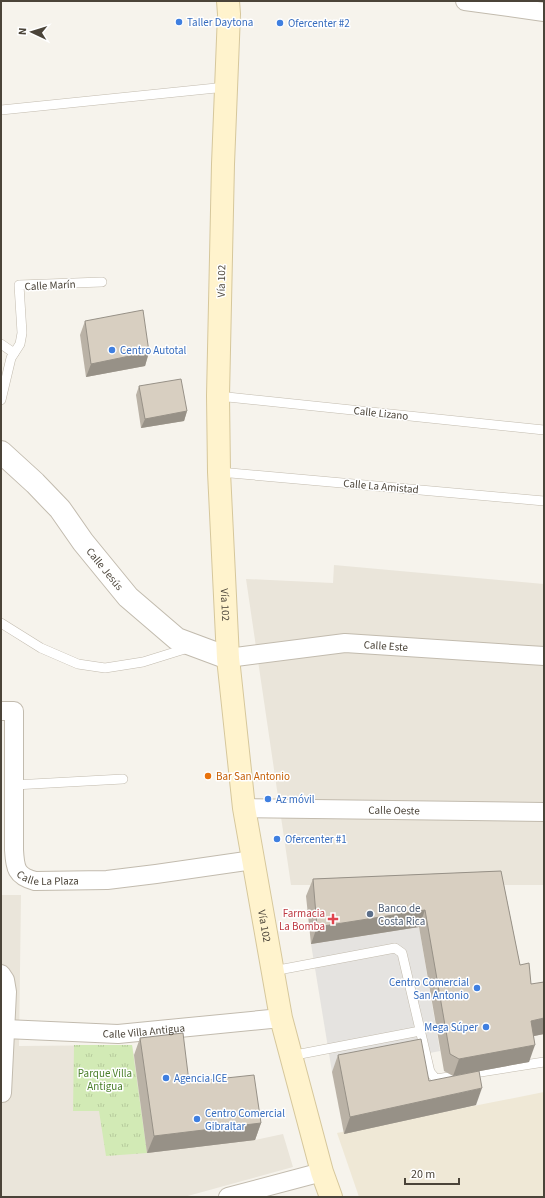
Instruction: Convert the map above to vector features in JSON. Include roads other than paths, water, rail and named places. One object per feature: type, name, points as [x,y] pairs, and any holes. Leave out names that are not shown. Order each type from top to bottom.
[{"type":"main road","name":"Vía 102","points":[[228,1],[229,14],[218,396],[219,472],[228,658],[244,808],[281,1018],[322,1172],[331,1197]]},
{"type":"street","points":[[464,1],[544,12]]},
{"type":"street","name":"Calle Jesús","points":[[1,452],[35,483],[60,509],[83,542],[128,597],[177,639],[228,658]]},
{"type":"street","name":"Calle Este","points":[[228,658],[345,643],[544,656]]},
{"type":"street","name":"Calle La Plaza","points":[[1,711],[14,711],[15,863],[18,872],[24,878],[35,881],[107,880],[253,860]]},
{"type":"street","name":"Calle Oeste","points":[[244,808],[544,812]]},
{"type":"street","points":[[1,974],[5,980],[7,992],[2,1093]]},
{"type":"street","name":"Calle Villa Antigua","points":[[5,1029],[118,1034],[281,1018]]},
{"type":"street","points":[[228,1197],[322,1172]]},
{"type":"lane","points":[[1,110],[226,87]]},
{"type":"lane","name":"Calle Marín","points":[[1,400],[11,358],[20,344],[22,333],[19,285],[102,282]]},
{"type":"lane","points":[[1,344],[14,353]]},
{"type":"lane","name":"Calle Lizano","points":[[218,396],[544,430]]},
{"type":"lane","name":"Calle La Amistad","points":[[219,472],[544,500]]},
{"type":"lane","points":[[1,623],[41,648],[78,664],[105,668],[143,662],[195,646]]},
{"type":"lane","points":[[14,785],[123,779]]},
{"type":"lane","points":[[273,971],[395,948],[402,952],[430,1072],[436,1079],[544,1062]]},
{"type":"lane","points":[[290,1056],[420,1031]]},
{"type":"place","name":"Taller Daytona","points":[[179,22]]},
{"type":"place","name":"Ofercenter #2","points":[[280,23]]},
{"type":"place","name":"Centro Autotal","points":[[112,350]]},
{"type":"place","name":"Bar San Antonio","points":[[208,776]]},
{"type":"place","name":"Az móvil","points":[[268,799]]},
{"type":"place","name":"Ofercenter #1","points":[[277,839]]},
{"type":"place","name":"Banco de Costa Rica","points":[[370,914]]},
{"type":"place","name":"Farmacia La Bomba","points":[[333,919]]},
{"type":"place","name":"Centro Comercial San Antonio","points":[[477,988]]},
{"type":"place","name":"Mega Súper","points":[[486,1027]]},
{"type":"place","name":"Agencia ICE","points":[[166,1078]]},
{"type":"place","name":"Centro Comercial Gibraltar","points":[[197,1119]]},
{"type":"park label","name":"Parque Villa Antigua","points":[[105,1079]]}]
